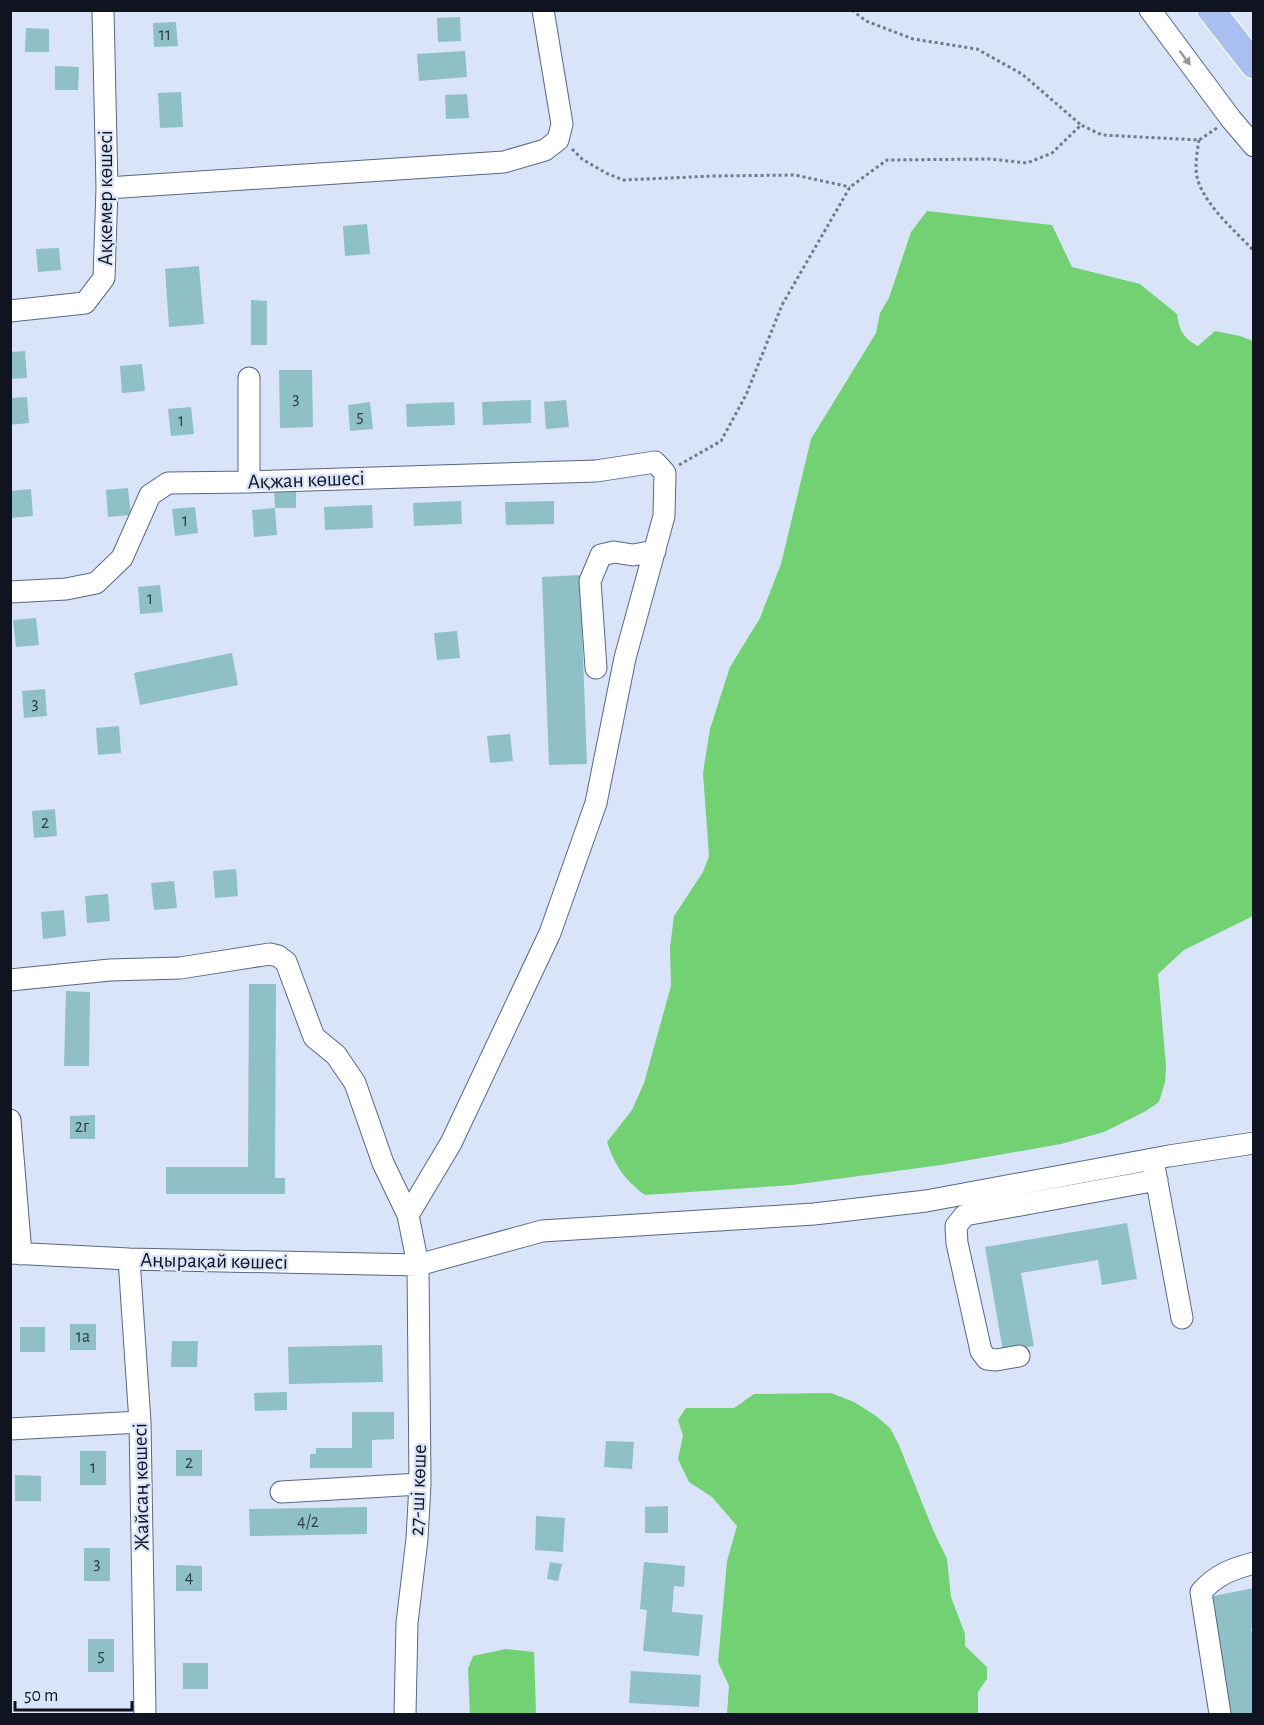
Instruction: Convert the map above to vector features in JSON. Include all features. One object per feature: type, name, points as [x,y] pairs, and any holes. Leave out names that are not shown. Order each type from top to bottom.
[{"type":"main road","points":[[1211,10],[1254,65]]},
{"type":"street","name":"Ақкемер көшесі","points":[[10,311],[85,303],[104,278],[107,188],[103,10]]},
{"type":"street","points":[[107,188],[504,162],[545,150],[558,140],[562,124],[543,10]]},
{"type":"street","points":[[1150,10],[1231,119],[1254,146]]},
{"type":"street","points":[[249,378],[249,482]]},
{"type":"street","points":[[408,1215],[451,1143],[550,933],[596,802],[625,658],[664,516],[660,468]]},
{"type":"street","name":"Ақжан көшесі","points":[[10,592],[66,589],[96,583],[122,558],[150,495],[168,483],[660,468]]},
{"type":"street","points":[[596,668],[590,581],[596,563],[601,555],[614,552],[633,555],[655,551]]},
{"type":"street","name":"27-ші көше","points":[[10,980],[110,970],[180,968],[270,954],[278,956],[286,962],[314,1037],[336,1055],[355,1083],[383,1163],[408,1215],[418,1265],[420,1484],[417,1539],[406,1623],[405,1714]]},
{"type":"street","points":[[10,1120],[16,1253]]},
{"type":"street","points":[[1019,1356],[996,1360],[987,1359],[981,1351],[957,1243],[956,1226],[965,1215],[1155,1170],[1254,1143]]},
{"type":"street","points":[[1155,1170],[1182,1318]]},
{"type":"street","name":"Аңырақай көшесі","points":[[16,1253],[129,1259],[418,1265],[542,1231],[814,1214],[1155,1170]]},
{"type":"street","name":"Жайсаң көшесі","points":[[129,1259],[140,1422],[146,1714]]},
{"type":"street","points":[[10,1429],[140,1422]]},
{"type":"street","points":[[281,1492],[420,1484]]},
{"type":"street","points":[[1220,1714],[1201,1592],[1226,1571],[1254,1563]]},
{"type":"path","points":[[852,10],[866,21],[913,39],[977,49],[1022,74],[1081,125],[1102,135],[1199,140],[1231,119]]},
{"type":"path","points":[[660,468],[721,441],[747,396],[782,305],[850,187],[887,160],[990,159],[1027,163],[1052,153],[1081,125]]},
{"type":"path","points":[[558,140],[582,159],[623,180],[795,175],[850,187]]},
{"type":"path","points":[[1199,140],[1196,160],[1198,180],[1208,201],[1254,251]]},
{"type":"shaded area","points":[[927,211],[1052,225],[1072,267],[1140,284],[1177,314],[1183,333],[1198,346],[1215,331],[1253,341],[1253,916],[1184,950],[1158,974],[1166,1066],[1165,1082],[1159,1102],[1104,1132],[1061,1144],[941,1165],[792,1185],[645,1195],[622,1172],[607,1142],[632,1110],[644,1083],[671,986],[670,948],[674,916],[703,872],[709,856],[703,773],[710,729],[730,667],[760,618],[781,564],[811,439],[876,333],[880,313],[889,298],[911,232]]},
{"type":"shaded area","points":[[831,1393],[854,1402],[876,1416],[890,1428],[899,1445],[947,1559],[951,1597],[965,1634],[965,1646],[987,1667],[987,1679],[978,1692],[978,1714],[727,1714],[729,1686],[718,1662],[727,1561],[737,1526],[712,1497],[689,1482],[678,1459],[683,1436],[678,1420],[686,1408],[734,1408],[754,1394]]},
{"type":"shaded area","points":[[506,1649],[534,1652],[536,1714],[470,1714],[468,1669],[473,1656]]},
{"type":"building","points":[[460,17],[461,41],[438,42],[437,18]]},
{"type":"building","points":[[176,22],[178,46],[154,47],[153,23]]},
{"type":"building","points":[[26,28],[49,29],[49,52],[25,52]]},
{"type":"building","points":[[465,51],[467,77],[419,81],[417,54]]},
{"type":"building","points":[[55,66],[79,67],[78,90],[55,90]]},
{"type":"building","points":[[181,92],[183,127],[160,128],[158,93]]},
{"type":"building","points":[[467,94],[469,118],[446,119],[445,95]]},
{"type":"building","points":[[367,224],[370,254],[345,256],[343,226]]},
{"type":"building","points":[[59,248],[61,270],[38,272],[36,249]]},
{"type":"building","points":[[199,266],[204,324],[169,327],[165,269]]},
{"type":"building","points":[[251,300],[267,301],[267,345],[251,345]]},
{"type":"building","points":[[25,351],[27,378],[10,379],[10,352]]},
{"type":"building","points":[[142,364],[145,391],[122,393],[120,366]]},
{"type":"building","points":[[279,370],[312,370],[313,427],[280,428]]},
{"type":"building","points":[[27,397],[29,423],[10,425],[10,398]]},
{"type":"building","points":[[531,400],[531,423],[483,425],[482,402]]},
{"type":"building","points":[[566,400],[569,427],[546,429],[544,402]]},
{"type":"building","points":[[370,402],[373,429],[350,431],[348,405]]},
{"type":"building","points":[[454,402],[455,425],[407,427],[406,404]]},
{"type":"building","points":[[191,407],[194,434],[171,436],[168,409]]},
{"type":"building","points":[[128,488],[131,515],[108,517],[106,490]]},
{"type":"building","points":[[296,488],[296,508],[275,508],[274,489]]},
{"type":"building","points":[[31,489],[33,516],[10,518],[10,491]]},
{"type":"building","points":[[461,501],[462,524],[414,526],[413,503]]},
{"type":"building","points":[[554,501],[554,524],[506,525],[505,502]]},
{"type":"building","points":[[372,505],[373,528],[325,530],[324,507]]},
{"type":"building","points":[[195,507],[198,533],[175,536],[172,509]]},
{"type":"building","points":[[275,508],[277,535],[254,537],[252,510]]},
{"type":"building","points":[[580,575],[587,764],[549,765],[542,577]]},
{"type":"building","points":[[160,585],[163,612],[140,614],[138,587]]},
{"type":"building","points":[[36,618],[39,645],[16,647],[13,620]]},
{"type":"building","points":[[457,631],[460,658],[437,660],[434,633]]},
{"type":"building","points":[[232,653],[238,685],[140,705],[134,673]]},
{"type":"building","points":[[45,689],[47,716],[24,718],[22,691]]},
{"type":"building","points":[[119,726],[121,753],[98,755],[96,728]]},
{"type":"building","points":[[510,734],[513,761],[490,763],[487,736]]},
{"type":"building","points":[[55,809],[57,836],[34,838],[32,811]]},
{"type":"building","points":[[236,869],[238,896],[215,898],[213,871]]},
{"type":"building","points":[[174,881],[177,908],[154,910],[151,883]]},
{"type":"building","points":[[108,894],[110,921],[87,923],[85,896]]},
{"type":"building","points":[[64,910],[66,936],[43,939],[41,912]]},
{"type":"building","points":[[249,984],[276,984],[275,1178],[285,1178],[285,1194],[166,1194],[166,1167],[248,1167]]},
{"type":"building","points":[[66,991],[90,992],[89,1066],[64,1066]]},
{"type":"building","points":[[95,1115],[95,1139],[70,1139],[70,1116]]},
{"type":"building","points":[[1127,1223],[1137,1279],[1102,1285],[1098,1260],[1021,1273],[1034,1346],[1003,1351],[985,1247]]},
{"type":"building","points":[[70,1324],[96,1324],[96,1350],[70,1350]]},
{"type":"building","points":[[20,1327],[45,1327],[45,1352],[20,1352]]},
{"type":"building","points":[[172,1341],[198,1341],[197,1367],[171,1367]]},
{"type":"building","points":[[382,1345],[383,1382],[289,1384],[288,1347]]},
{"type":"building","points":[[287,1392],[287,1410],[255,1411],[254,1393]]},
{"type":"building","points":[[352,1412],[394,1412],[394,1439],[372,1440],[372,1468],[310,1468],[310,1454],[316,1454],[316,1448],[352,1448]]},
{"type":"building","points":[[606,1441],[634,1442],[632,1469],[604,1467]]},
{"type":"building","points":[[176,1450],[202,1450],[202,1476],[176,1476]]},
{"type":"building","points":[[80,1451],[106,1451],[106,1485],[80,1485]]},
{"type":"building","points":[[15,1475],[41,1476],[41,1501],[15,1501]]},
{"type":"building","points":[[668,1506],[668,1533],[645,1533],[645,1507]]},
{"type":"building","points":[[367,1507],[367,1534],[250,1536],[249,1509]]},
{"type":"building","points":[[536,1516],[565,1518],[563,1552],[535,1550]]},
{"type":"building","points":[[84,1548],[110,1548],[110,1581],[84,1581]]},
{"type":"building","points":[[550,1562],[562,1564],[558,1581],[547,1579]]},
{"type":"building","points":[[644,1562],[685,1566],[684,1587],[674,1586],[672,1612],[703,1615],[699,1656],[643,1651],[647,1610],[640,1609]]},
{"type":"building","points":[[176,1565],[202,1566],[202,1591],[176,1591]]},
{"type":"building","points":[[1254,1588],[1254,1627],[1251,1628],[1254,1643],[1254,1714],[1231,1714],[1208,1597]]},
{"type":"building","points":[[88,1639],[114,1639],[114,1672],[88,1672]]},
{"type":"building","points":[[183,1663],[208,1663],[208,1689],[183,1689]]},
{"type":"building","points":[[631,1671],[701,1675],[699,1707],[629,1703]]}]
